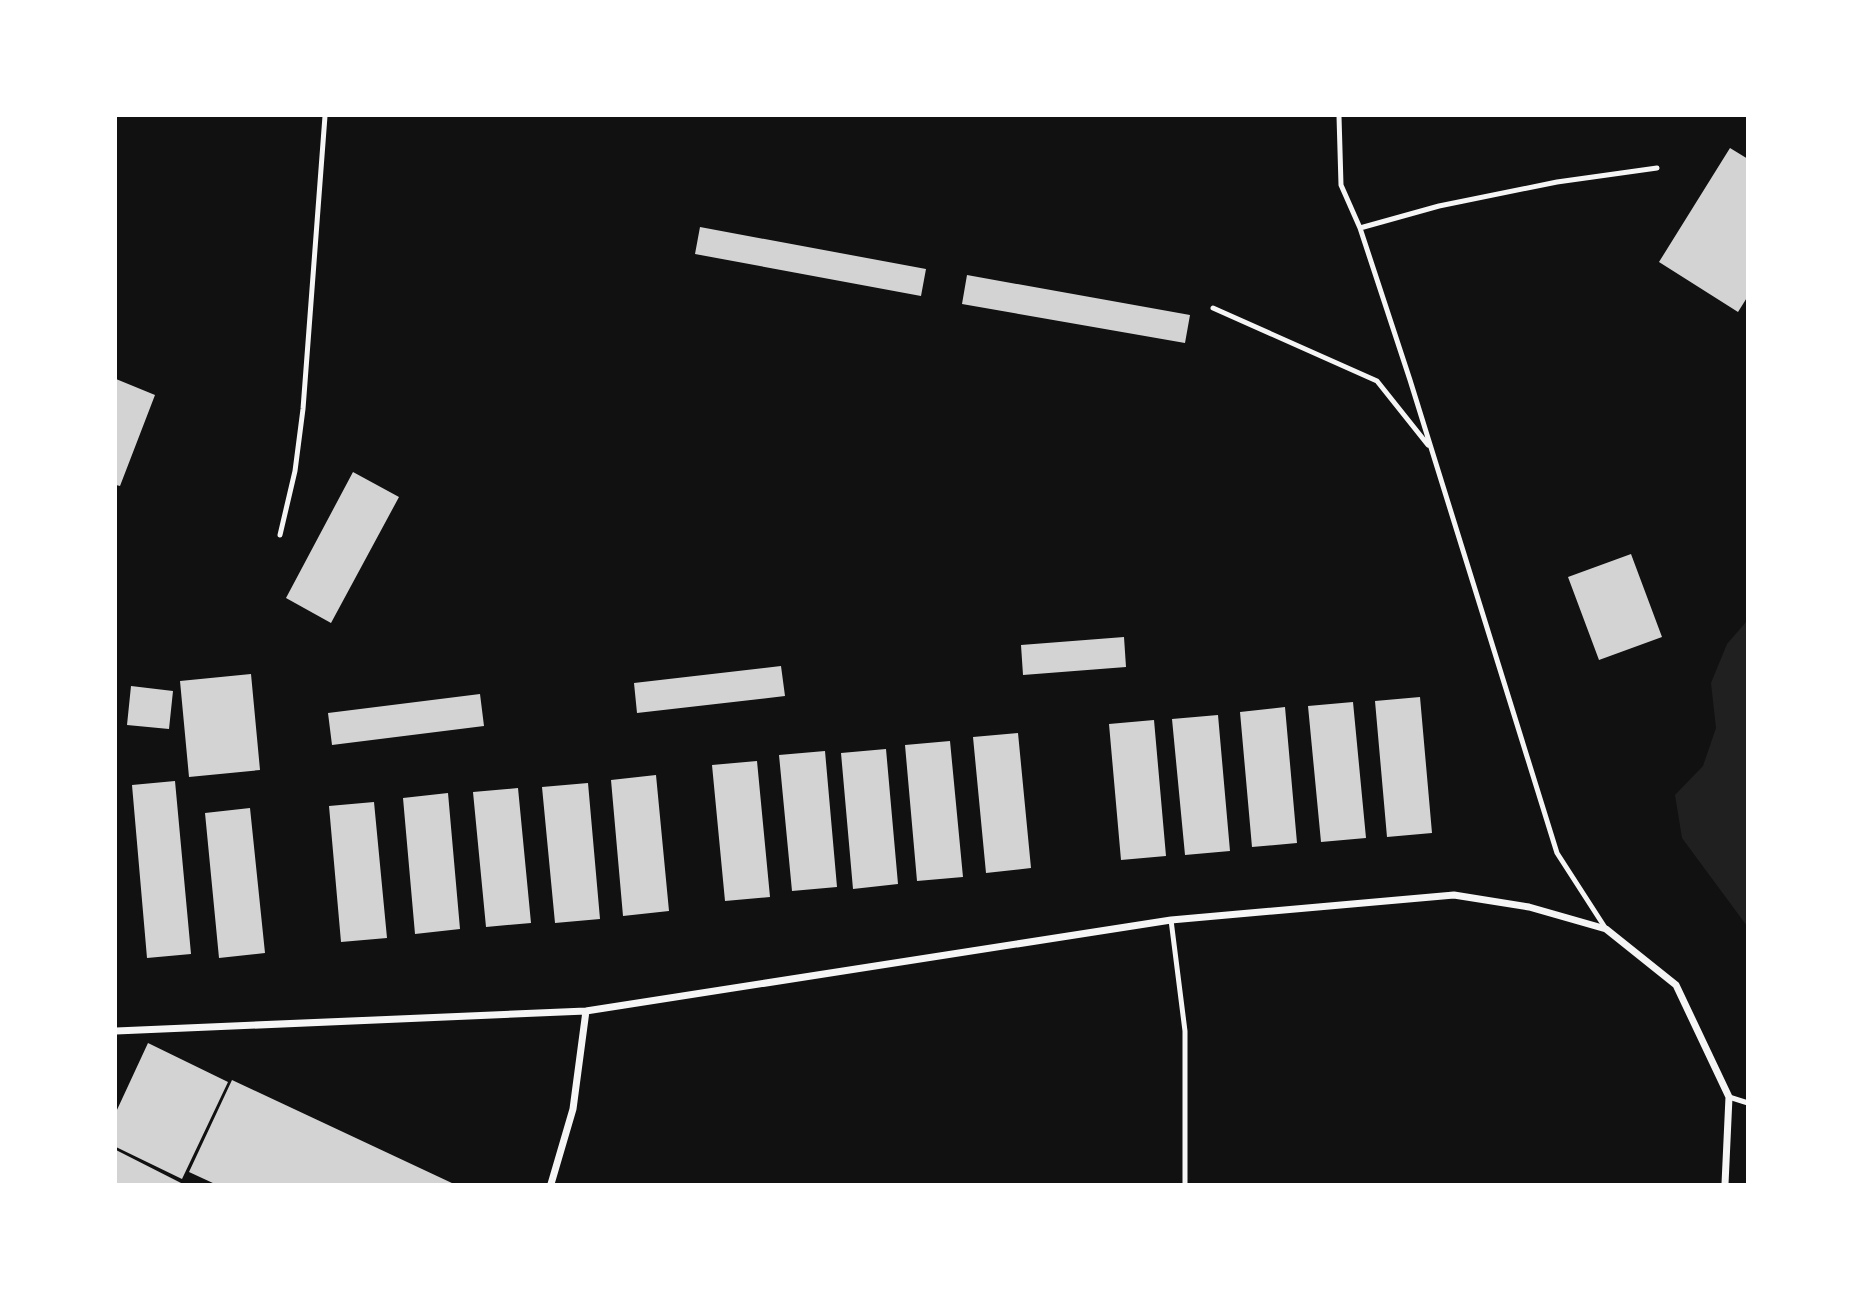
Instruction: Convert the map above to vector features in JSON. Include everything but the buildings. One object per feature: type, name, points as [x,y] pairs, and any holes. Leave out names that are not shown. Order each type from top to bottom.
[{"type":"street","points":[[116,1031],[586,1011],[1171,920],[1454,895],[1529,906],[1606,929],[1676,985],[1729,1097],[1725,1185]]},
{"type":"street","points":[[551,1185],[573,1109],[586,1011]]},
{"type":"lane","points":[[280,535],[295,471],[303,409],[325,116]]},
{"type":"lane","points":[[1339,116],[1341,185],[1360,228],[1410,380],[1557,853],[1606,929]]},
{"type":"lane","points":[[1360,228],[1440,206],[1557,182],[1657,169]]},
{"type":"lane","points":[[1213,308],[1377,381],[1430,447]]},
{"type":"lane","points":[[1171,920],[1185,1031],[1185,1185]]},
{"type":"lane","points":[[1729,1097],[1748,1103]]},
{"type":"shaded area","points":[[1747,621],[1747,926],[1682,838],[1675,795],[1703,766],[1716,728],[1711,683],[1727,644]]}]
